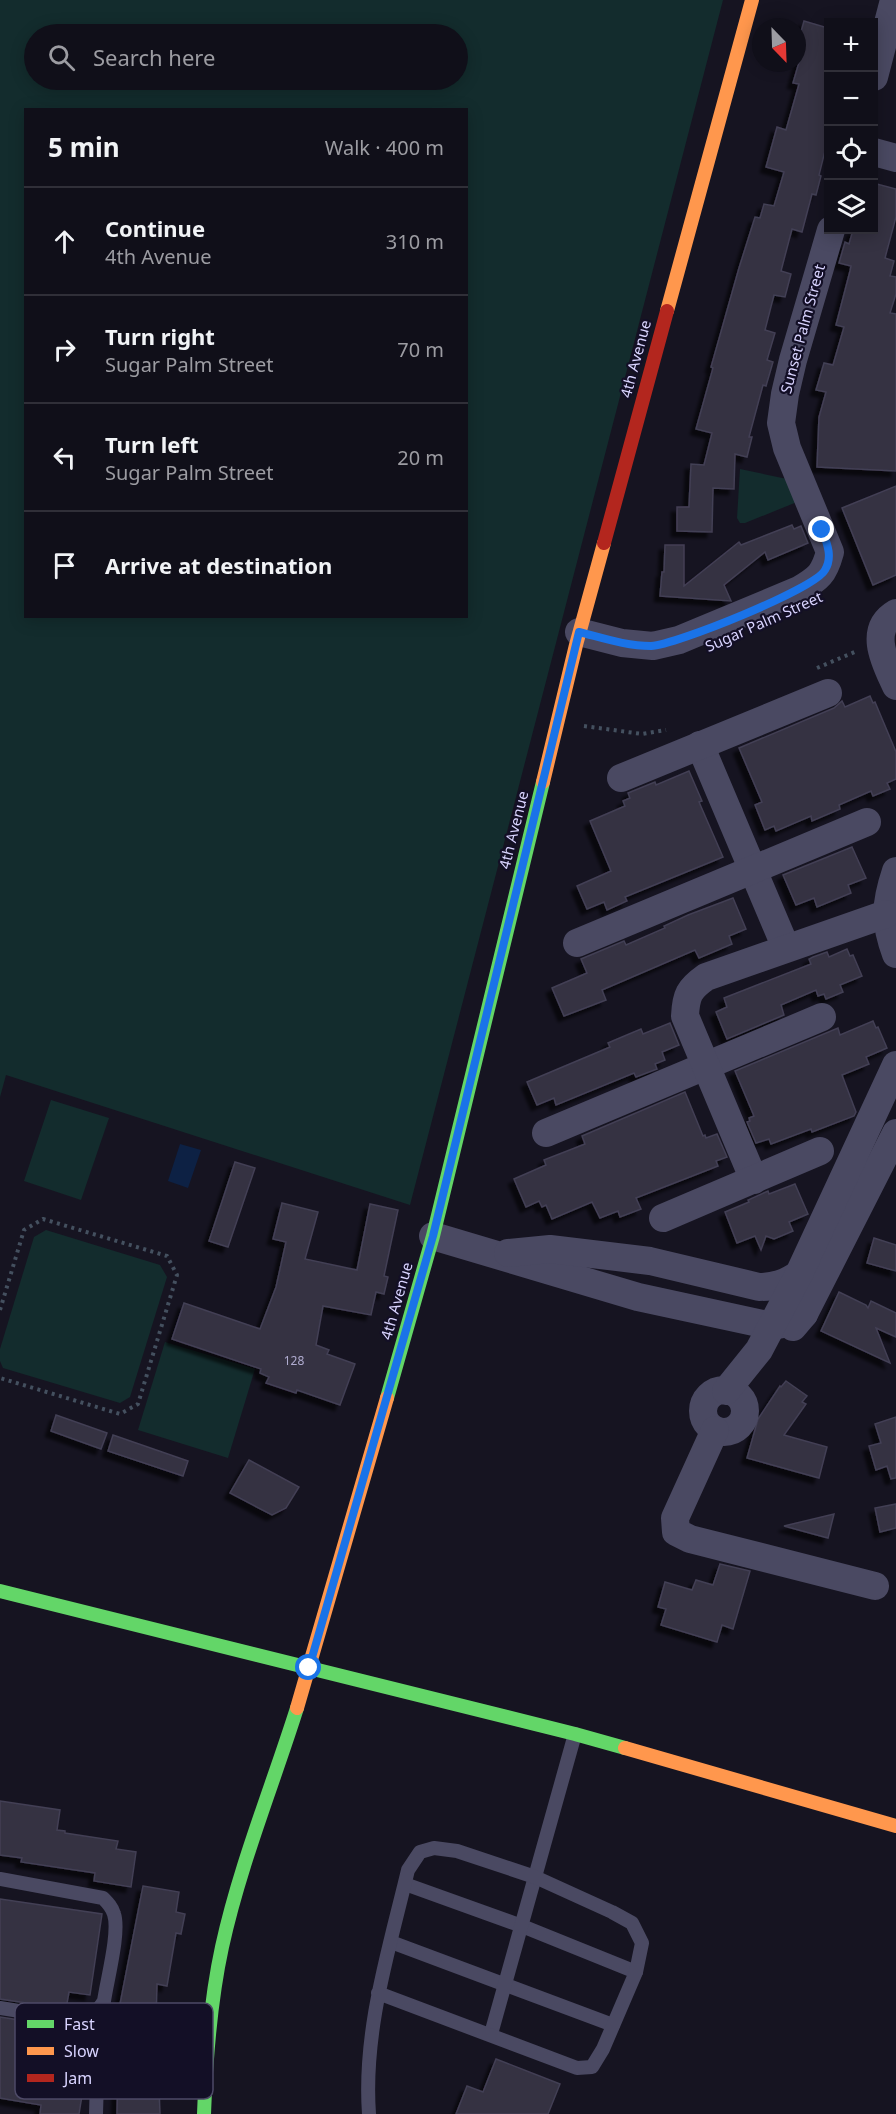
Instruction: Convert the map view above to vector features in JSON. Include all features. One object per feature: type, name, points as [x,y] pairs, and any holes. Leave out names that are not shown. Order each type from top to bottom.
[{"type":"street","name":"4th Avenue","points":[[212,2003],[222,1946],[244,1866],[278,1769],[309,1668],[433,1236],[577,638],[752,0]]},
{"type":"street","points":[[874,72],[894,0]]},
{"type":"street","points":[[878,153],[896,158]]},
{"type":"street","name":"Sunset Palm Street","points":[[822,530],[787,448],[781,423],[793,360],[830,234]]},
{"type":"street","name":"Sugar Palm Street","points":[[577,638],[653,646],[679,639],[799,590],[814,581],[825,570],[830,552],[822,530]]},
{"type":"street","points":[[896,613],[882,629],[879,642],[896,686]]},
{"type":"street","points":[[621,778],[700,745],[822,680]]},
{"type":"street","points":[[700,745],[786,948]]},
{"type":"street","points":[[577,943],[867,822]]},
{"type":"street","points":[[896,872],[888,896],[886,914],[888,934],[896,954]]},
{"type":"street","points":[[754,1180],[685,1016],[686,1000],[693,986],[706,977],[886,914]]},
{"type":"street","points":[[546,1133],[822,1017]]},
{"type":"street","points":[[732,1393],[759,1350],[799,1274],[896,1065]]},
{"type":"street","points":[[732,1393],[804,1314],[896,1133]]},
{"type":"street","points":[[663,1218],[820,1151]]},
{"type":"street","points":[[433,1236],[638,1297],[772,1326],[794,1322],[804,1314]]},
{"type":"street","points":[[497,1254],[550,1249],[650,1261],[759,1287],[774,1287],[788,1282],[799,1274]]},
{"type":"street","points":[[732,1393],[744,1407],[743,1420],[734,1429],[721,1432],[715,1430],[675,1518],[676,1532],[690,1539],[875,1586]]},
{"type":"street","points":[[4,1596],[575,1734],[896,1826]]},
{"type":"street","name":"4th Avenue","points":[[204,2114],[205,2099]]},
{"type":"lane","points":[[491,2034],[575,1734]]},
{"type":"lane","points":[[369,2114],[366,2082],[378,1993],[408,1870],[420,1852],[435,1848],[457,1851],[535,1877],[632,1923],[642,1943],[636,1972],[592,2067],[577,2068],[378,1993]]},
{"type":"lane","points":[[0,1879],[103,1898],[110,1904],[115,1916],[116,1930],[103,2003]]},
{"type":"lane","points":[[405,1884],[522,1926],[636,1972]]},
{"type":"lane","points":[[391,1942],[613,2025]]},
{"type":"lane","points":[[0,2008],[15,2010]]},
{"type":"lane","points":[[96,2099],[96,2114]]},
{"type":"path","points":[[822,680],[879,642]]},
{"type":"path","points":[[557,721],[642,734],[669,730]]},
{"type":"path","points":[[0,1310],[24,1230],[43,1219],[166,1256],[177,1275],[138,1404],[120,1414],[0,1378]]},
{"type":"green space","points":[[0,0],[723,0],[410,1205],[6,1075],[0,1097]]},
{"type":"green space","points":[[740,469],[787,479],[797,502],[740,523],[737,518]]},
{"type":"green space","points":[[51,1100],[109,1118],[81,1200],[24,1181]]},
{"type":"green space","points":[[46,1230],[160,1265],[167,1277],[130,1397],[120,1403],[3,1368],[0,1361],[0,1349],[34,1237]]},
{"type":"green space","points":[[165,1342],[255,1369],[228,1458],[138,1430]]},
{"type":"water","points":[[180,1144],[201,1150],[188,1188],[168,1181]]},
{"type":"building","points":[[806,22],[824,27],[824,155],[819,175],[821,176],[816,195],[812,194],[802,232],[792,229],[781,271],[791,274],[785,297],[774,295],[765,330],[775,333],[767,360],[773,362],[766,386],[763,385],[749,437],[752,437],[747,457],[735,454],[734,489],[713,488],[712,532],[677,531],[677,507],[689,507],[691,464],[704,465],[712,433],[696,429],[739,268],[755,217],[760,218],[764,204],[774,206],[784,172],[766,167],[777,127],[786,130],[799,84],[793,83],[796,72],[806,72]]},
{"type":"building","points":[[878,184],[896,189],[896,217],[885,258],[894,261],[890,276],[896,277],[896,294],[890,313],[896,314],[896,471],[817,467],[819,417],[826,392],[816,390],[824,363],[833,365],[844,327],[836,325],[851,266],[839,263],[845,242],[849,244],[852,234],[878,234]]},
{"type":"building","points":[[896,486],[896,575],[873,585],[842,508]]},
{"type":"building","points":[[792,525],[794,529],[801,526],[808,543],[768,560],[765,552],[724,585],[731,601],[660,596],[665,545],[684,545],[684,586],[739,542],[741,545]]},
{"type":"building","points":[[870,696],[873,703],[875,702],[896,752],[896,779],[887,783],[890,789],[873,796],[871,791],[839,805],[840,809],[812,821],[811,816],[776,831],[774,826],[765,830],[755,805],[762,802],[739,748],[834,708],[842,701],[845,707]]},
{"type":"building","points":[[689,771],[702,801],[699,802],[723,857],[625,897],[627,901],[607,910],[604,902],[587,909],[577,886],[611,871],[590,821],[625,806],[623,801],[630,798],[628,793],[655,782],[656,785]]},
{"type":"building","points":[[852,847],[866,878],[848,885],[851,893],[817,907],[814,898],[796,905],[783,875]]},
{"type":"building","points":[[733,898],[746,929],[729,936],[732,944],[699,958],[695,950],[602,990],[606,1000],[564,1016],[552,988],[587,973],[581,959],[624,941],[626,945],[688,915]]},
{"type":"building","points":[[847,949],[850,956],[853,955],[862,976],[840,985],[843,992],[826,999],[824,994],[818,996],[816,990],[781,1005],[784,1015],[727,1039],[716,1012],[727,1007],[724,998],[811,964],[809,959],[813,957],[827,952],[829,957]]},
{"type":"building","points":[[873,1021],[887,1048],[866,1057],[869,1064],[842,1075],[856,1112],[854,1116],[771,1144],[769,1139],[756,1143],[747,1122],[754,1116],[735,1071],[838,1028],[840,1035]]},
{"type":"building","points":[[670,1023],[679,1045],[662,1052],[665,1060],[655,1064],[657,1069],[636,1077],[634,1073],[556,1105],[554,1098],[537,1105],[527,1082],[610,1047],[608,1043],[641,1029],[643,1034]]},
{"type":"building","points":[[685,1092],[703,1136],[705,1135],[706,1138],[717,1134],[727,1157],[716,1161],[718,1166],[636,1198],[641,1209],[620,1217],[618,1211],[600,1218],[592,1202],[552,1219],[546,1205],[542,1207],[539,1201],[526,1207],[514,1179],[546,1165],[544,1160],[585,1144],[582,1136]]},
{"type":"building","points":[[235,1162],[255,1168],[228,1247],[209,1241]]},
{"type":"building","points":[[795,1184],[808,1214],[789,1222],[793,1231],[774,1239],[766,1236],[761,1250],[755,1236],[737,1243],[725,1212],[768,1191],[769,1194]]},
{"type":"building","points":[[282,1203],[318,1212],[305,1259],[357,1270],[370,1204],[398,1210],[384,1276],[388,1277],[384,1294],[376,1292],[371,1315],[323,1306],[316,1345],[329,1350],[327,1354],[355,1364],[340,1405],[297,1390],[296,1393],[266,1383],[269,1377],[260,1373],[261,1369],[172,1339],[184,1303],[260,1329],[276,1287],[286,1242],[273,1239]]},
{"type":"building","points":[[874,1238],[896,1245],[896,1271],[867,1263]]},
{"type":"building","points":[[839,1292],[868,1308],[871,1301],[896,1313],[896,1337],[876,1328],[890,1363],[821,1331]]},
{"type":"building","points":[[786,1381],[807,1396],[802,1402],[806,1404],[784,1435],[827,1447],[819,1478],[747,1458],[758,1419],[780,1386]]},
{"type":"building","points":[[56,1415],[107,1433],[101,1449],[51,1431]]},
{"type":"building","points":[[896,1417],[896,1478],[891,1479],[887,1466],[876,1470],[869,1446],[881,1443],[875,1424]]},
{"type":"building","points":[[113,1435],[188,1461],[183,1476],[108,1451]]},
{"type":"building","points":[[249,1460],[299,1487],[286,1508],[272,1515],[230,1493]]},
{"type":"building","points":[[896,1504],[896,1528],[880,1532],[875,1508]]},
{"type":"building","points":[[834,1514],[828,1538],[784,1526]]},
{"type":"building","points":[[720,1564],[750,1571],[733,1629],[722,1625],[717,1642],[661,1625],[666,1609],[658,1607],[665,1582],[692,1590],[696,1580],[713,1585]]},
{"type":"building","points":[[0,1801],[60,1810],[57,1830],[118,1841],[116,1849],[136,1852],[131,1887],[94,1881],[95,1873],[21,1862],[22,1858],[0,1855]]},
{"type":"building","points":[[143,1886],[179,1892],[176,1912],[185,1914],[181,1934],[176,1933],[167,1986],[157,1984],[156,2003],[120,2003]]},
{"type":"building","points":[[0,1899],[102,1914],[90,1995],[69,1992],[67,2003],[26,2003],[0,1999]]},
{"type":"building","points":[[0,2017],[15,2019],[15,2099],[81,2099],[79,2114],[40,2114],[41,2105],[0,2098]]},
{"type":"building","points":[[496,2059],[560,2084],[548,2114],[456,2114],[467,2086],[483,2092]]},
{"type":"building","points":[[117,2099],[159,2099],[160,2114],[117,2114]]},
{"type":"traffic: fast","points":[[387,1398],[433,1236],[543,782]]},
{"type":"traffic: fast","points":[[0,1591],[625,1748]]},
{"type":"traffic: fast","points":[[212,2003],[229,1916],[297,1708]]},
{"type":"traffic: fast","points":[[204,2114],[205,2099]]},
{"type":"traffic: slow","points":[[667,311],[752,0]]},
{"type":"traffic: slow","points":[[543,782],[576,645],[604,543]]},
{"type":"traffic: slow","points":[[297,1708],[387,1398]]},
{"type":"traffic: slow","points":[[625,1748],[896,1826]]},
{"type":"traffic: jam","points":[[604,543],[667,311]]},
{"type":"route","points":[[309,1668],[433,1236],[579,632],[622,643],[653,646],[679,639],[723,622],[799,590],[814,581],[825,570],[830,552],[822,530]]}]
